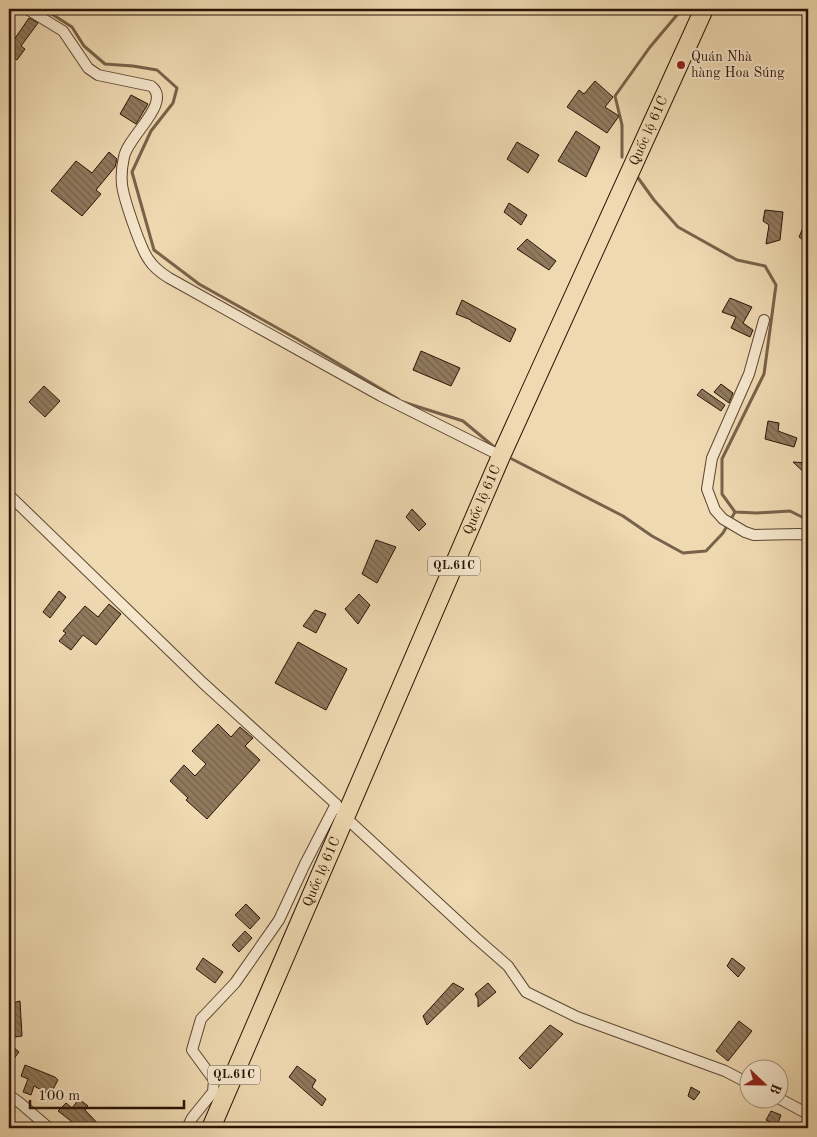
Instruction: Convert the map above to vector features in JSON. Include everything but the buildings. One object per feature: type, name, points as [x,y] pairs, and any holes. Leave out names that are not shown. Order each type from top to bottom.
[{"type":"highway","name":"Quốc lộ 61C","points":[[211,1128],[257,1022],[341,810],[704,9]]},
{"type":"street","points":[[27,9],[63,31],[88,68],[98,75],[151,86],[158,95],[158,102],[153,111],[127,147],[121,173],[122,186],[143,249],[154,267],[169,278],[380,396],[501,456]]},
{"type":"street","points":[[764,320],[749,374],[712,458],[706,489],[715,510],[723,519],[745,532],[754,535],[800,534],[808,536]]},
{"type":"street","points":[[9,495],[203,683],[508,966],[526,992],[577,1017],[725,1071],[740,1079]]},
{"type":"street","points":[[187,1128],[192,1118],[213,1092],[214,1080],[192,1050],[201,1019],[235,983],[279,920],[305,864],[341,810]]},
{"type":"street","points":[[9,1095],[49,1128]]},
{"type":"street","points":[[790,1104],[808,1114]]},
{"type":"waterway","points":[[44,9],[72,27],[84,46],[105,64],[157,70],[177,88],[173,103],[151,131],[132,172],[154,250],[199,284],[398,399]]},
{"type":"waterway","points":[[622,157],[622,125],[615,96],[650,47],[682,9]]},
{"type":"waterway","points":[[636,175],[654,200],[678,227],[737,260],[765,266],[776,285],[764,374],[722,459],[722,494],[735,512],[790,511],[808,520]]},
{"type":"waterway","points":[[403,402],[463,421],[493,446]]},
{"type":"waterway","points":[[512,459],[623,516],[652,536],[683,553],[706,551],[723,533],[735,512]]},
{"type":"place","name":"Quán Nhà hàng Hoa Súng","points":[[681,65]]}]
